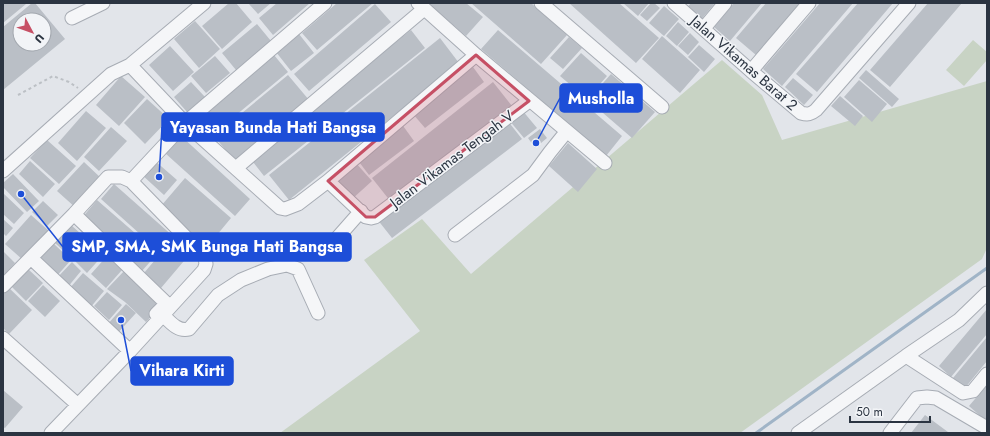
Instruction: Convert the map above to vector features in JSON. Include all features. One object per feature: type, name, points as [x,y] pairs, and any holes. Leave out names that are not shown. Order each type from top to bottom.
[{"type":"street","points":[[72,18],[103,3]]},
{"type":"street","points":[[3,170],[111,74],[130,65],[204,3]]},
{"type":"street","points":[[131,181],[185,123],[325,3]]},
{"type":"street","points":[[541,3],[662,107]]},
{"type":"street","name":"Jalan Vikamas Barat 2","points":[[674,3],[801,113],[810,115],[909,3]]},
{"type":"street","points":[[704,28],[725,3]]},
{"type":"street","points":[[751,71],[809,3]]},
{"type":"street","points":[[236,168],[421,6],[529,101],[605,163]]},
{"type":"street","points":[[130,65],[185,123],[280,208],[285,209],[298,204],[328,181],[476,55]]},
{"type":"street","name":"Jalan Vikamas Tengah V","points":[[361,211],[366,217],[375,217],[529,101]]},
{"type":"street","points":[[455,235],[533,175],[567,131]]},
{"type":"street","points":[[3,286],[108,177],[122,177],[131,181],[205,257],[206,264],[204,270],[158,316]]},
{"type":"street","points":[[328,181],[361,211],[331,245]]},
{"type":"street","points":[[51,433],[130,351],[166,304],[74,214]]},
{"type":"street","points":[[31,258],[130,351]]},
{"type":"street","points":[[158,316],[179,329],[189,329],[218,295],[241,280],[268,269],[287,265],[298,269],[318,313]]},
{"type":"street","points":[[798,433],[959,320],[987,293]]},
{"type":"street","points":[[3,338],[78,405]]},
{"type":"street","points":[[906,356],[963,393],[973,391],[987,374]]},
{"type":"street","points":[[890,433],[917,398],[927,397],[936,398],[987,428]]},
{"type":"path","points":[[18,94],[53,76],[69,82],[87,95]]},
{"type":"highlighted area","points":[[476,55],[529,101],[375,217],[366,217],[328,181]]},
{"type":"green space","points":[[973,40],[987,52],[987,60],[964,86],[946,70]]},
{"type":"green space","points":[[722,60],[762,95],[782,140],[987,81],[987,248],[982,259],[740,433],[280,433],[420,331],[364,260],[422,219],[471,274]]},
{"type":"building","points":[[3,3],[26,4],[16,12],[12,12],[12,16],[3,23]]},
{"type":"building","points":[[32,3],[35,3],[42,12],[21,12]]},
{"type":"building","points":[[229,3],[236,3],[252,22],[222,49],[202,26]]},
{"type":"building","points":[[248,3],[271,3],[258,14]]},
{"type":"building","points":[[277,3],[310,3],[273,35],[259,18]]},
{"type":"building","points":[[337,3],[373,3],[317,50],[302,33]]},
{"type":"building","points":[[428,3],[466,3],[483,17],[466,36]]},
{"type":"building","points":[[471,3],[531,3],[567,35],[541,64]]},
{"type":"building","points":[[569,3],[619,3],[659,38],[636,63]]},
{"type":"building","points":[[623,3],[649,3],[638,16]]},
{"type":"building","points":[[651,3],[654,3],[660,8],[647,21],[640,15]]},
{"type":"building","points":[[691,3],[715,3],[700,21],[686,9]]},
{"type":"building","points":[[734,3],[762,3],[730,41],[714,27]]},
{"type":"building","points":[[766,3],[800,3],[756,55],[736,38]]},
{"type":"building","points":[[820,3],[853,3],[782,86],[763,69]]},
{"type":"building","points":[[858,3],[893,3],[817,92],[796,74]]},
{"type":"building","points":[[928,3],[962,3],[890,87],[870,70]]},
{"type":"building","points":[[375,4],[391,22],[309,91],[294,74]]},
{"type":"building","points":[[664,6],[679,19],[664,36],[649,23]]},
{"type":"building","points":[[12,20],[12,52],[49,52],[3,90],[3,27]]},
{"type":"building","points":[[195,21],[220,49],[199,68],[174,39]]},
{"type":"building","points":[[678,22],[689,32],[677,46],[666,36]]},
{"type":"building","points":[[52,23],[65,39],[52,50]]},
{"type":"building","points":[[257,24],[271,41],[236,70],[222,53]]},
{"type":"building","points":[[411,30],[425,48],[264,176],[250,158]]},
{"type":"building","points":[[498,30],[622,136],[606,156],[481,49]]},
{"type":"building","points":[[690,33],[699,42],[688,55],[678,46]]},
{"type":"building","points":[[299,34],[314,53],[291,71],[276,52]]},
{"type":"building","points":[[662,36],[700,70],[680,93],[642,59]]},
{"type":"building","points":[[569,37],[582,48],[563,69],[550,58]]},
{"type":"building","points":[[440,38],[459,63],[289,200],[269,175]]},
{"type":"building","points":[[699,45],[715,59],[704,72],[688,57]]},
{"type":"building","points":[[170,46],[194,72],[173,91],[149,65]]},
{"type":"building","points":[[581,53],[607,76],[587,99],[560,76]]},
{"type":"building","points":[[274,55],[288,72],[212,135],[197,118]]},
{"type":"building","points":[[215,56],[230,73],[206,93],[191,76]]},
{"type":"building","points":[[473,67],[484,82],[425,128],[413,114]]},
{"type":"building","points":[[866,70],[899,99],[892,107],[859,78]]},
{"type":"building","points":[[611,74],[655,112],[632,138],[588,100]]},
{"type":"building","points":[[288,75],[309,100],[235,161],[214,136]]},
{"type":"building","points":[[121,76],[145,97],[119,126],[96,105]]},
{"type":"building","points":[[793,78],[813,95],[804,105],[785,87]]},
{"type":"building","points":[[859,80],[887,104],[872,122],[844,97]]},
{"type":"building","points":[[191,82],[205,97],[187,112],[174,97]]},
{"type":"building","points":[[493,82],[512,106],[391,202],[372,178]]},
{"type":"building","points":[[840,96],[863,116],[855,126],[831,106]]},
{"type":"building","points":[[147,99],[169,119],[145,144],[124,123]]},
{"type":"building","points":[[522,110],[537,128],[524,138],[509,120]]},
{"type":"building","points":[[86,111],[106,128],[77,161],[58,143]]},
{"type":"building","points":[[507,120],[522,139],[392,238],[377,219]]},
{"type":"building","points":[[401,123],[414,141],[369,175],[356,158]]},
{"type":"building","points":[[111,127],[127,141],[99,171],[84,157]]},
{"type":"building","points":[[540,129],[547,138],[535,148],[528,138]]},
{"type":"building","points":[[181,136],[250,199],[235,216],[165,153]]},
{"type":"building","points":[[47,140],[76,166],[59,184],[30,158]]},
{"type":"building","points":[[568,143],[597,169],[578,192],[549,166]]},
{"type":"building","points":[[154,160],[177,180],[164,195],[141,174]]},
{"type":"building","points":[[30,161],[55,184],[43,197],[19,174]]},
{"type":"building","points":[[84,162],[102,179],[76,208],[57,191]]},
{"type":"building","points":[[355,162],[372,181],[351,200],[333,181]]},
{"type":"building","points":[[13,174],[39,201],[27,212],[3,187],[3,183]]},
{"type":"building","points":[[185,178],[231,218],[207,247],[161,206]]},
{"type":"building","points":[[114,184],[174,237],[160,252],[101,199]]},
{"type":"building","points":[[3,193],[24,213],[14,224],[3,214]]},
{"type":"building","points":[[97,200],[158,253],[141,272],[81,219]]},
{"type":"building","points":[[43,201],[58,215],[47,226],[32,212]]},
{"type":"building","points":[[31,215],[49,231],[23,260],[5,244]]},
{"type":"building","points":[[3,219],[13,228],[6,236],[3,233]]},
{"type":"building","points":[[71,225],[90,242],[74,260],[55,243]]},
{"type":"building","points":[[172,240],[189,255],[161,288],[144,273]]},
{"type":"building","points":[[53,243],[71,260],[55,278],[36,262]]},
{"type":"building","points":[[91,243],[104,254],[87,273],[75,261]]},
{"type":"building","points":[[3,251],[15,263],[3,276]]},
{"type":"building","points":[[107,256],[122,270],[106,288],[91,274]]},
{"type":"building","points":[[72,262],[81,271],[67,288],[56,279]]},
{"type":"building","points":[[28,269],[43,283],[26,301],[11,286]]},
{"type":"building","points":[[125,270],[162,305],[146,322],[125,302],[107,289]]},
{"type":"building","points":[[83,273],[104,291],[90,308],[69,289]]},
{"type":"building","points":[[43,285],[60,301],[45,317],[28,301]]},
{"type":"building","points":[[8,287],[32,310],[9,334],[3,328],[3,293]]},
{"type":"building","points":[[107,292],[122,305],[109,320],[94,306]]},
{"type":"building","points":[[126,304],[136,313],[115,336],[105,327]]},
{"type":"building","points":[[987,309],[987,334],[951,377],[939,366]]},
{"type":"building","points":[[987,337],[987,361],[965,388],[953,378]]},
{"type":"building","points":[[987,386],[987,422],[969,406]]},
{"type":"building","points":[[3,390],[23,407],[5,428],[3,427]]},
{"type":"building","points":[[925,415],[948,432],[911,433]]},
{"type":"waterway","points":[[756,433],[987,268]]},
{"type":"place","name":"Musholla","points":[[536,143]]},
{"type":"place","name":"Yayasan Bunda Hati Bangsa","points":[[159,177]]},
{"type":"place","name":"SMP, SMA, SMK Bunga Hati Bangsa","points":[[21,194]]},
{"type":"place","name":"Vihara Kirti","points":[[121,320]]}]
